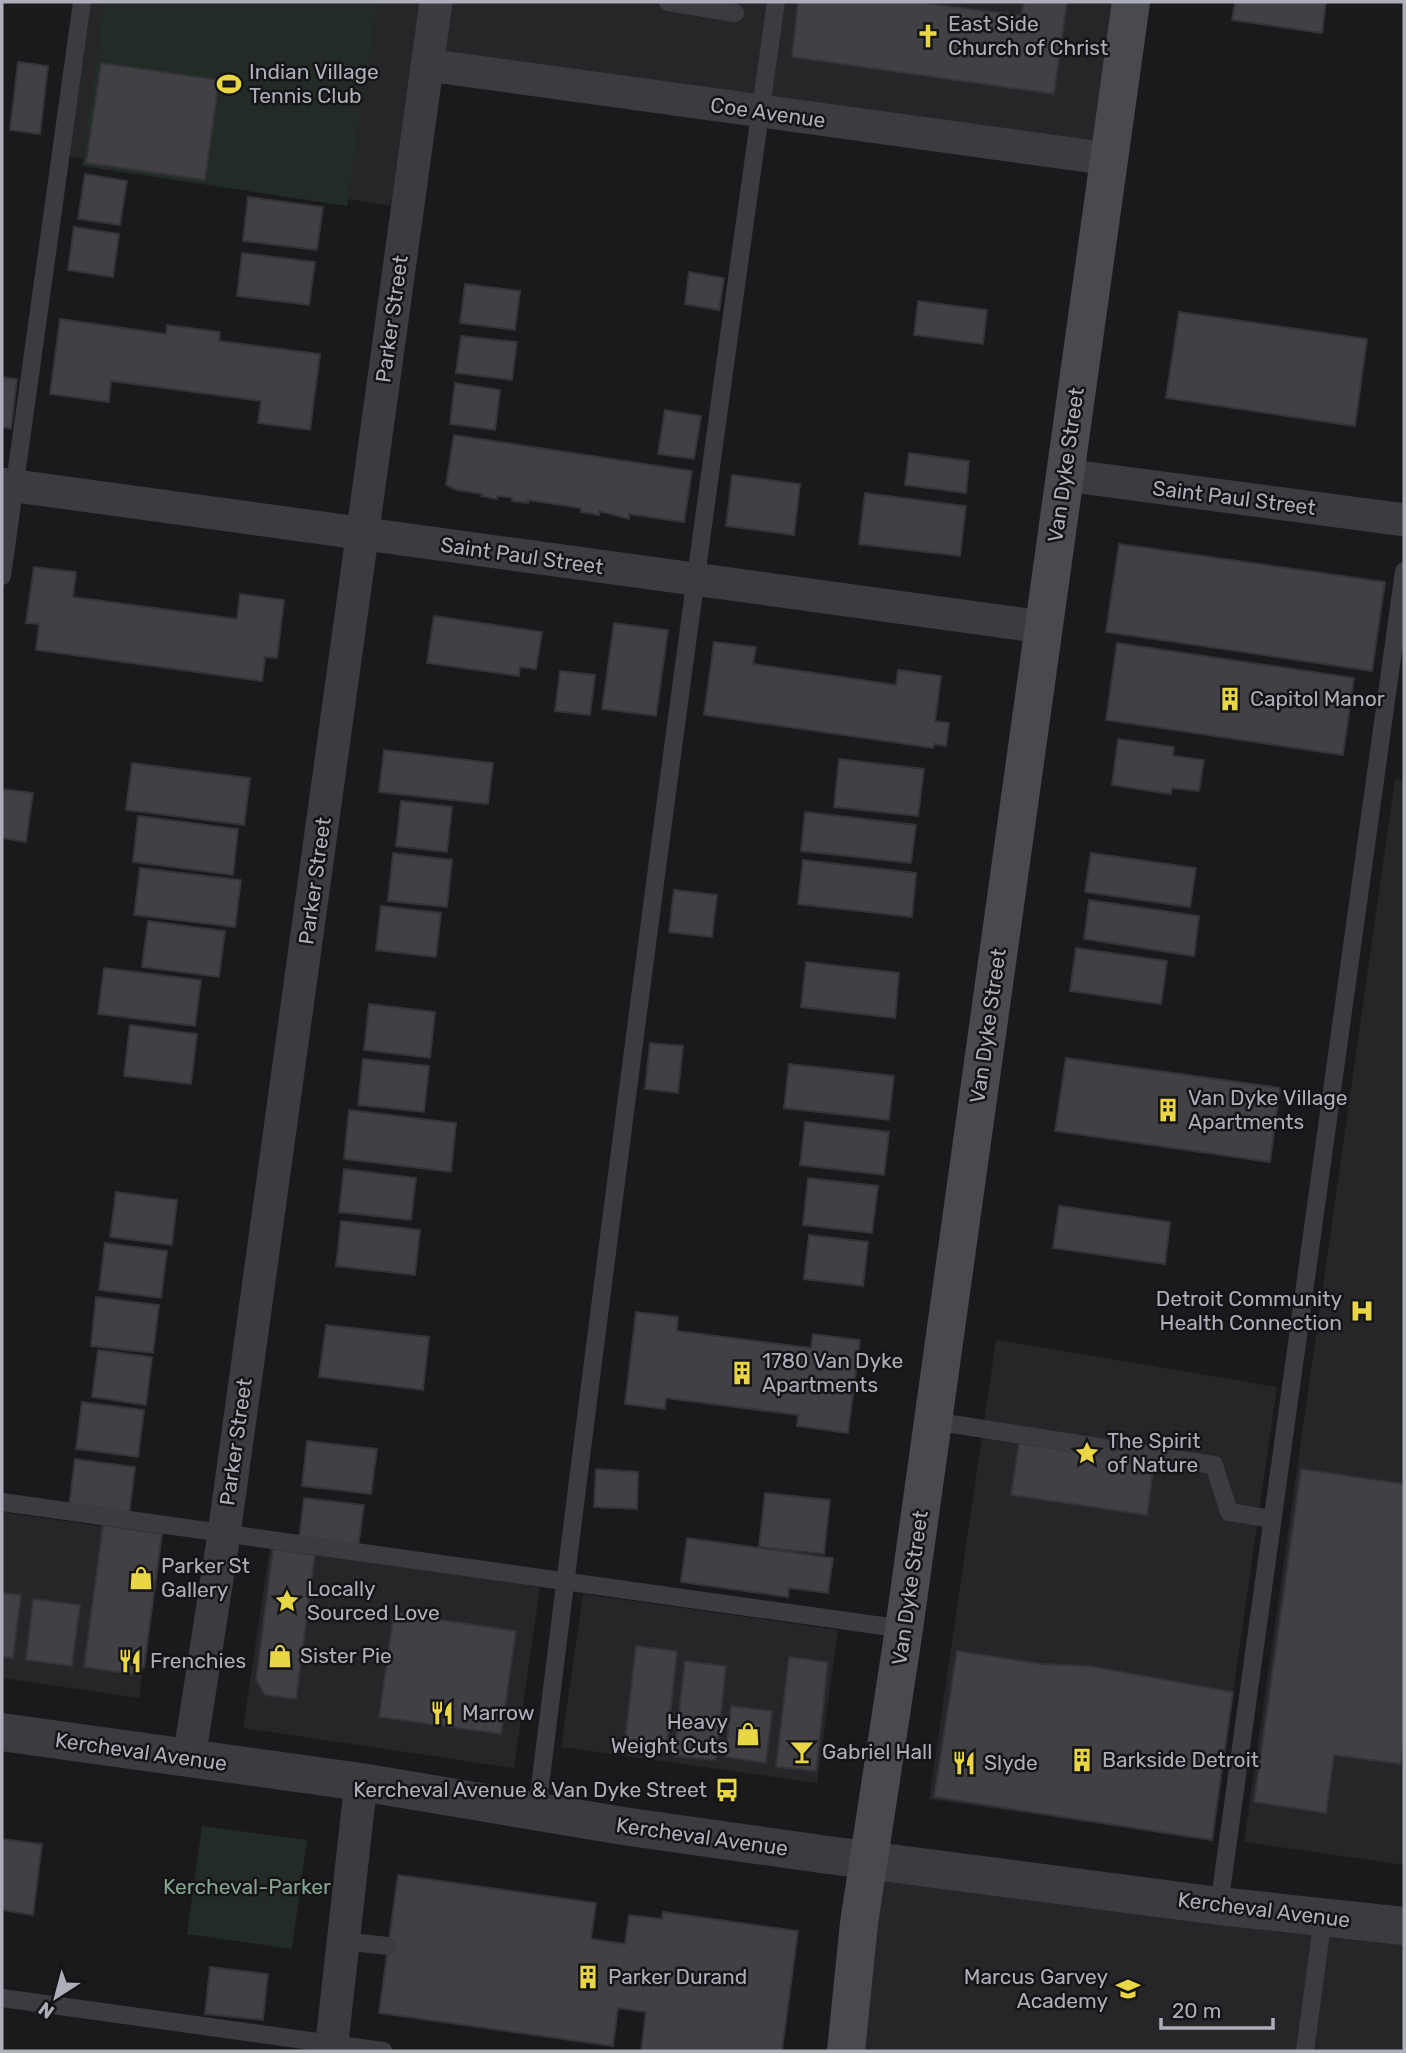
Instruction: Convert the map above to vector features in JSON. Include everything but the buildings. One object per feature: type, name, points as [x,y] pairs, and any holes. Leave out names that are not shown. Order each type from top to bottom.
[{"type":"main road","name":"Van Dyke Street","points":[[846,2051],[868,1860],[904,1629],[1130,2]]},
{"type":"street","name":"Parker Street","points":[[190,1759],[436,2]]},
{"type":"street","name":"Coe Avenue","points":[[427,65],[1109,159]]},
{"type":"street","name":"Saint Paul Street","points":[[1065,475],[1404,520]]},
{"type":"street","name":"Saint Paul Street","points":[[8,485],[1043,627]]},
{"type":"street","name":"Kercheval Avenue","points":[[2,1732],[361,1782],[636,1828],[1219,1906],[1404,1926]]},
{"type":"street","points":[[331,2047],[361,1782]]},
{"type":"lane","points":[[2,576],[8,485],[82,2]]},
{"type":"lane","points":[[668,2],[735,13]]},
{"type":"lane","points":[[537,1811],[564,1581],[695,580],[776,2]]},
{"type":"lane","points":[[1219,1906],[1404,571]]},
{"type":"lane","points":[[933,1421],[1214,1465],[1228,1512],[1272,1519]]},
{"type":"lane","points":[[2,1502],[904,1629]]},
{"type":"lane","points":[[1305,2051],[1323,1917]]},
{"type":"lane","points":[[342,1941],[388,1947]]},
{"type":"lane","points":[[2,1998],[331,2047],[383,2051]]},
{"type":"shaded area","points":[[82,2],[1131,2],[1109,159],[428,65],[407,208],[61,155]]},
{"type":"shaded area","name":"Detroit Community Health Connection","points":[[1395,779],[1404,781],[1404,1865],[1244,1842]]},
{"type":"shaded area","points":[[996,1340],[1277,1387],[1212,1840],[929,1799]]},
{"type":"shaded area","points":[[2,1512],[161,1535],[139,1698],[2,1678]]},
{"type":"shaded area","points":[[270,1546],[540,1587],[514,1768],[243,1728]]},
{"type":"shaded area","points":[[583,1594],[838,1630],[817,1783],[561,1747]]},
{"type":"shaded area","name":"Marcus Garvey Academy","points":[[868,1860],[1404,1926],[1404,2051],[843,2051]]},
{"type":"green space","name":"Indian Village Tennis Club","points":[[104,2],[378,2],[347,206],[82,166]]},
{"type":"green space","name":"Kercheval-Parker","points":[[202,1826],[307,1840],[292,1949],[187,1934]]},
{"type":"place","name":"East Side Church of Christ","points":[[928,36]]},
{"type":"place","name":"Indian Village Tennis Club","points":[[229,84]]},
{"type":"place","name":"Capitol Manor","points":[[1230,699]]},
{"type":"place","name":"Van Dyke Village Apartments","points":[[1168,1110]]},
{"type":"place","name":"Detroit Community Health Connection","points":[[1362,1311]]},
{"type":"place","name":"1780 Van Dyke Apartments","points":[[742,1373]]},
{"type":"place","name":"The Spirit of Nature","points":[[1087,1453]]},
{"type":"place","name":"Parker St Gallery","points":[[141,1578]]},
{"type":"place","name":"Locally Sourced Love","points":[[287,1601]]},
{"type":"place","name":"Sister Pie","points":[[280,1656]]},
{"type":"place","name":"Frenchies","points":[[130,1661]]},
{"type":"place","name":"Marrow","points":[[442,1713]]},
{"type":"place","name":"Heavy Weight Cuts","points":[[748,1734]]},
{"type":"place","name":"Gabriel Hall","points":[[802,1752]]},
{"type":"place","name":"Barkside Detroit","points":[[1082,1760]]},
{"type":"place","name":"Slyde","points":[[964,1763]]},
{"type":"place","name":"Kercheval Avenue & Van Dyke Street","points":[[727,1790]]},
{"type":"place","name":"Parker Durand","points":[[588,1977]]},
{"type":"place","name":"Marcus Garvey Academy","points":[[1128,1989]]}]
